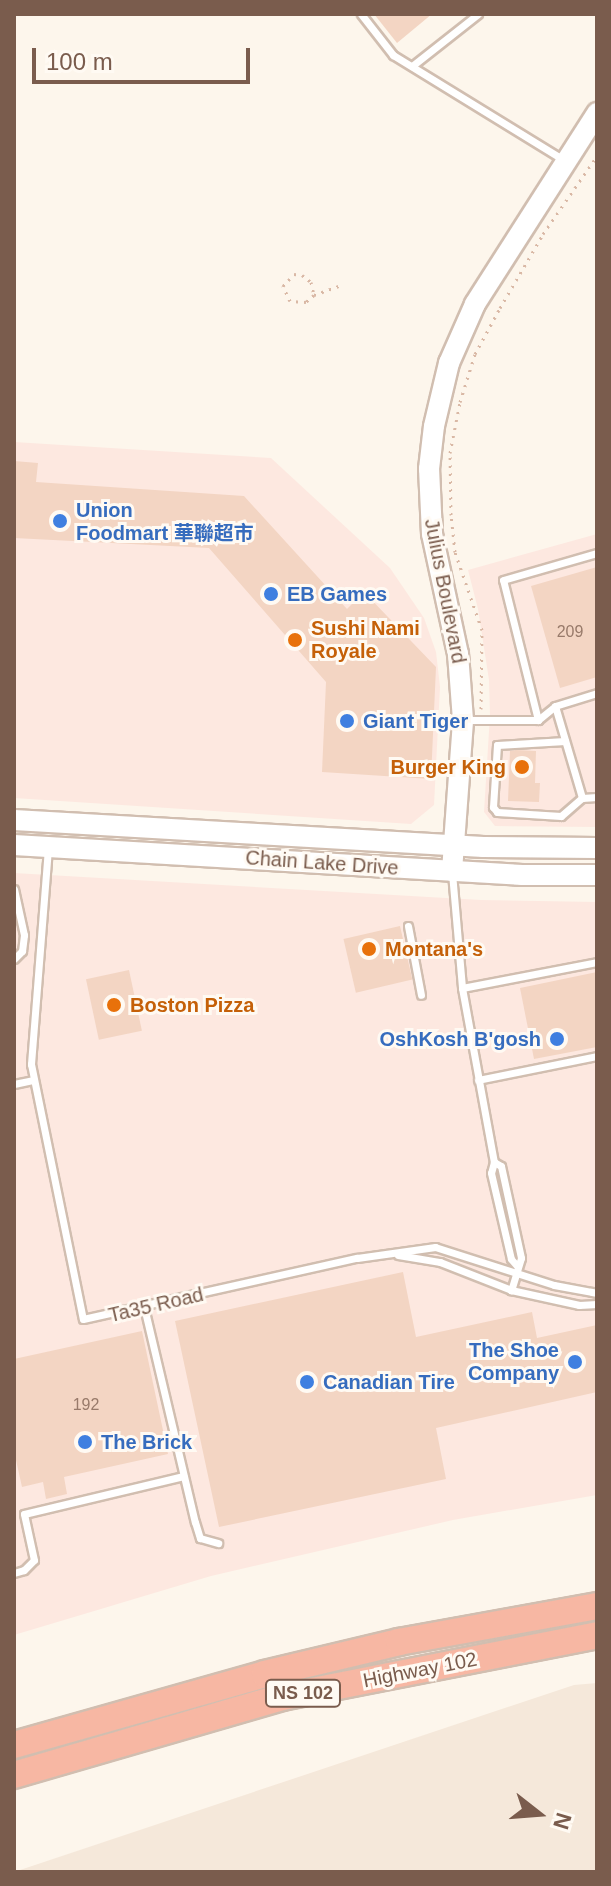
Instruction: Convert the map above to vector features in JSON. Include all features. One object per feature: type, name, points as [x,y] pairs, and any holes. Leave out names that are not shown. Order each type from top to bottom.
[{"type":"highway","name":"Highway 102","points":[[14,1745],[280,1670],[399,1642],[597,1606]]},
{"type":"highway","name":"Highway 102","points":[[14,1775],[282,1697],[597,1635]]},
{"type":"street","name":"Julius Boulevard","points":[[452,871],[472,720],[432,534],[429,469],[434,426],[449,363],[470,314],[597,113]]},
{"type":"street","name":"Chain Lake Drive","points":[[14,820],[453,846],[597,848]]},
{"type":"street","points":[[48,846],[49,822]]},
{"type":"street","name":"Chain Lake Drive","points":[[14,845],[452,871],[597,875]]},
{"type":"lane","points":[[361,14],[393,55],[566,162]]},
{"type":"lane","points":[[412,66],[478,14]]},
{"type":"lane","points":[[538,720],[503,580],[597,553]]},
{"type":"lane","points":[[472,720],[538,720],[555,706],[597,693]]},
{"type":"lane","points":[[555,706],[582,798]]},
{"type":"lane","points":[[565,741],[497,745],[493,807],[497,812],[561,816],[582,798],[597,797]]},
{"type":"lane","points":[[14,1084],[33,1080],[31,1048],[48,846]]},
{"type":"lane","points":[[452,871],[451,894],[462,988],[478,1080],[494,1162],[501,1166],[521,1258],[511,1290]]},
{"type":"lane","points":[[14,889],[24,935],[22,951],[14,959]]},
{"type":"lane","points":[[408,926],[421,995]]},
{"type":"lane","points":[[462,988],[597,962]]},
{"type":"lane","points":[[478,1080],[597,1056]]},
{"type":"lane","name":"Ta35 Road","points":[[33,1080],[83,1319],[357,1258],[435,1247],[581,1292],[597,1293]]},
{"type":"lane","name":"Ta35 Road","points":[[392,1254],[440,1262],[511,1290],[579,1305],[597,1304]]},
{"type":"lane","points":[[144,1307],[200,1538],[218,1543]]},
{"type":"lane","points":[[14,1573],[24,1570],[34,1560],[24,1514],[184,1476]]},
{"type":"path","points":[[472,720],[482,630],[455,552],[451,515],[450,453],[460,402],[475,354],[500,308],[543,234],[597,156]]},
{"type":"path","points":[[314,295],[311,282],[302,275],[294,274],[283,286],[290,301],[306,302],[314,295],[339,286]]},
{"type":"shaded area","points":[[14,442],[271,458],[390,568],[424,618],[436,652],[440,687],[434,805],[411,824],[14,798]]},
{"type":"shaded area","points":[[597,534],[597,827],[495,826],[484,812],[489,680],[478,609],[468,570]]},
{"type":"shaded area","points":[[14,873],[481,900],[597,902],[597,1495],[453,1520],[211,1576],[14,1635]]},
{"type":"shaded area","points":[[597,1683],[597,1872],[14,1872],[574,1685]]},
{"type":"building","points":[[374,14],[432,14],[397,43]]},
{"type":"building","points":[[14,461],[38,463],[36,482],[244,496],[347,609],[364,592],[436,667],[431,779],[322,772],[326,682],[209,548],[14,538]]},
{"type":"building","points":[[597,567],[597,677],[560,688],[531,586]]},
{"type":"building","name":"Burger King","points":[[510,751],[536,751],[535,783],[540,783],[539,802],[508,801]]},
{"type":"building","points":[[400,926],[412,980],[356,993],[343,939]]},
{"type":"building","name":"Boston Pizza","points":[[129,970],[142,1031],[99,1040],[86,979]]},
{"type":"building","points":[[597,972],[597,1047],[534,1059],[520,988]]},
{"type":"building","name":"Canadian Tire","points":[[403,1272],[416,1337],[532,1312],[537,1338],[597,1325],[597,1392],[436,1428],[446,1479],[219,1527],[175,1321]]},
{"type":"building","points":[[142,1331],[168,1454],[64,1477],[67,1494],[46,1499],[43,1482],[22,1487],[14,1451],[14,1359]]},
{"type":"place","name":"Union Foodmart 華聯超市","points":[[60,521]]},
{"type":"place","name":"EB Games","points":[[271,594]]},
{"type":"place","name":"Sushi Nami Royale","points":[[295,640]]},
{"type":"place","name":"Giant Tiger","points":[[347,721]]},
{"type":"place","name":"Burger King","points":[[522,767]]},
{"type":"place","name":"Montana's","points":[[369,949]]},
{"type":"place","name":"Boston Pizza","points":[[114,1005]]},
{"type":"place","name":"OshKosh B'gosh","points":[[557,1039]]},
{"type":"place","name":"The Shoe Company","points":[[575,1362]]},
{"type":"place","name":"Canadian Tire","points":[[307,1382]]},
{"type":"place","name":"The Brick","points":[[85,1442]]}]
